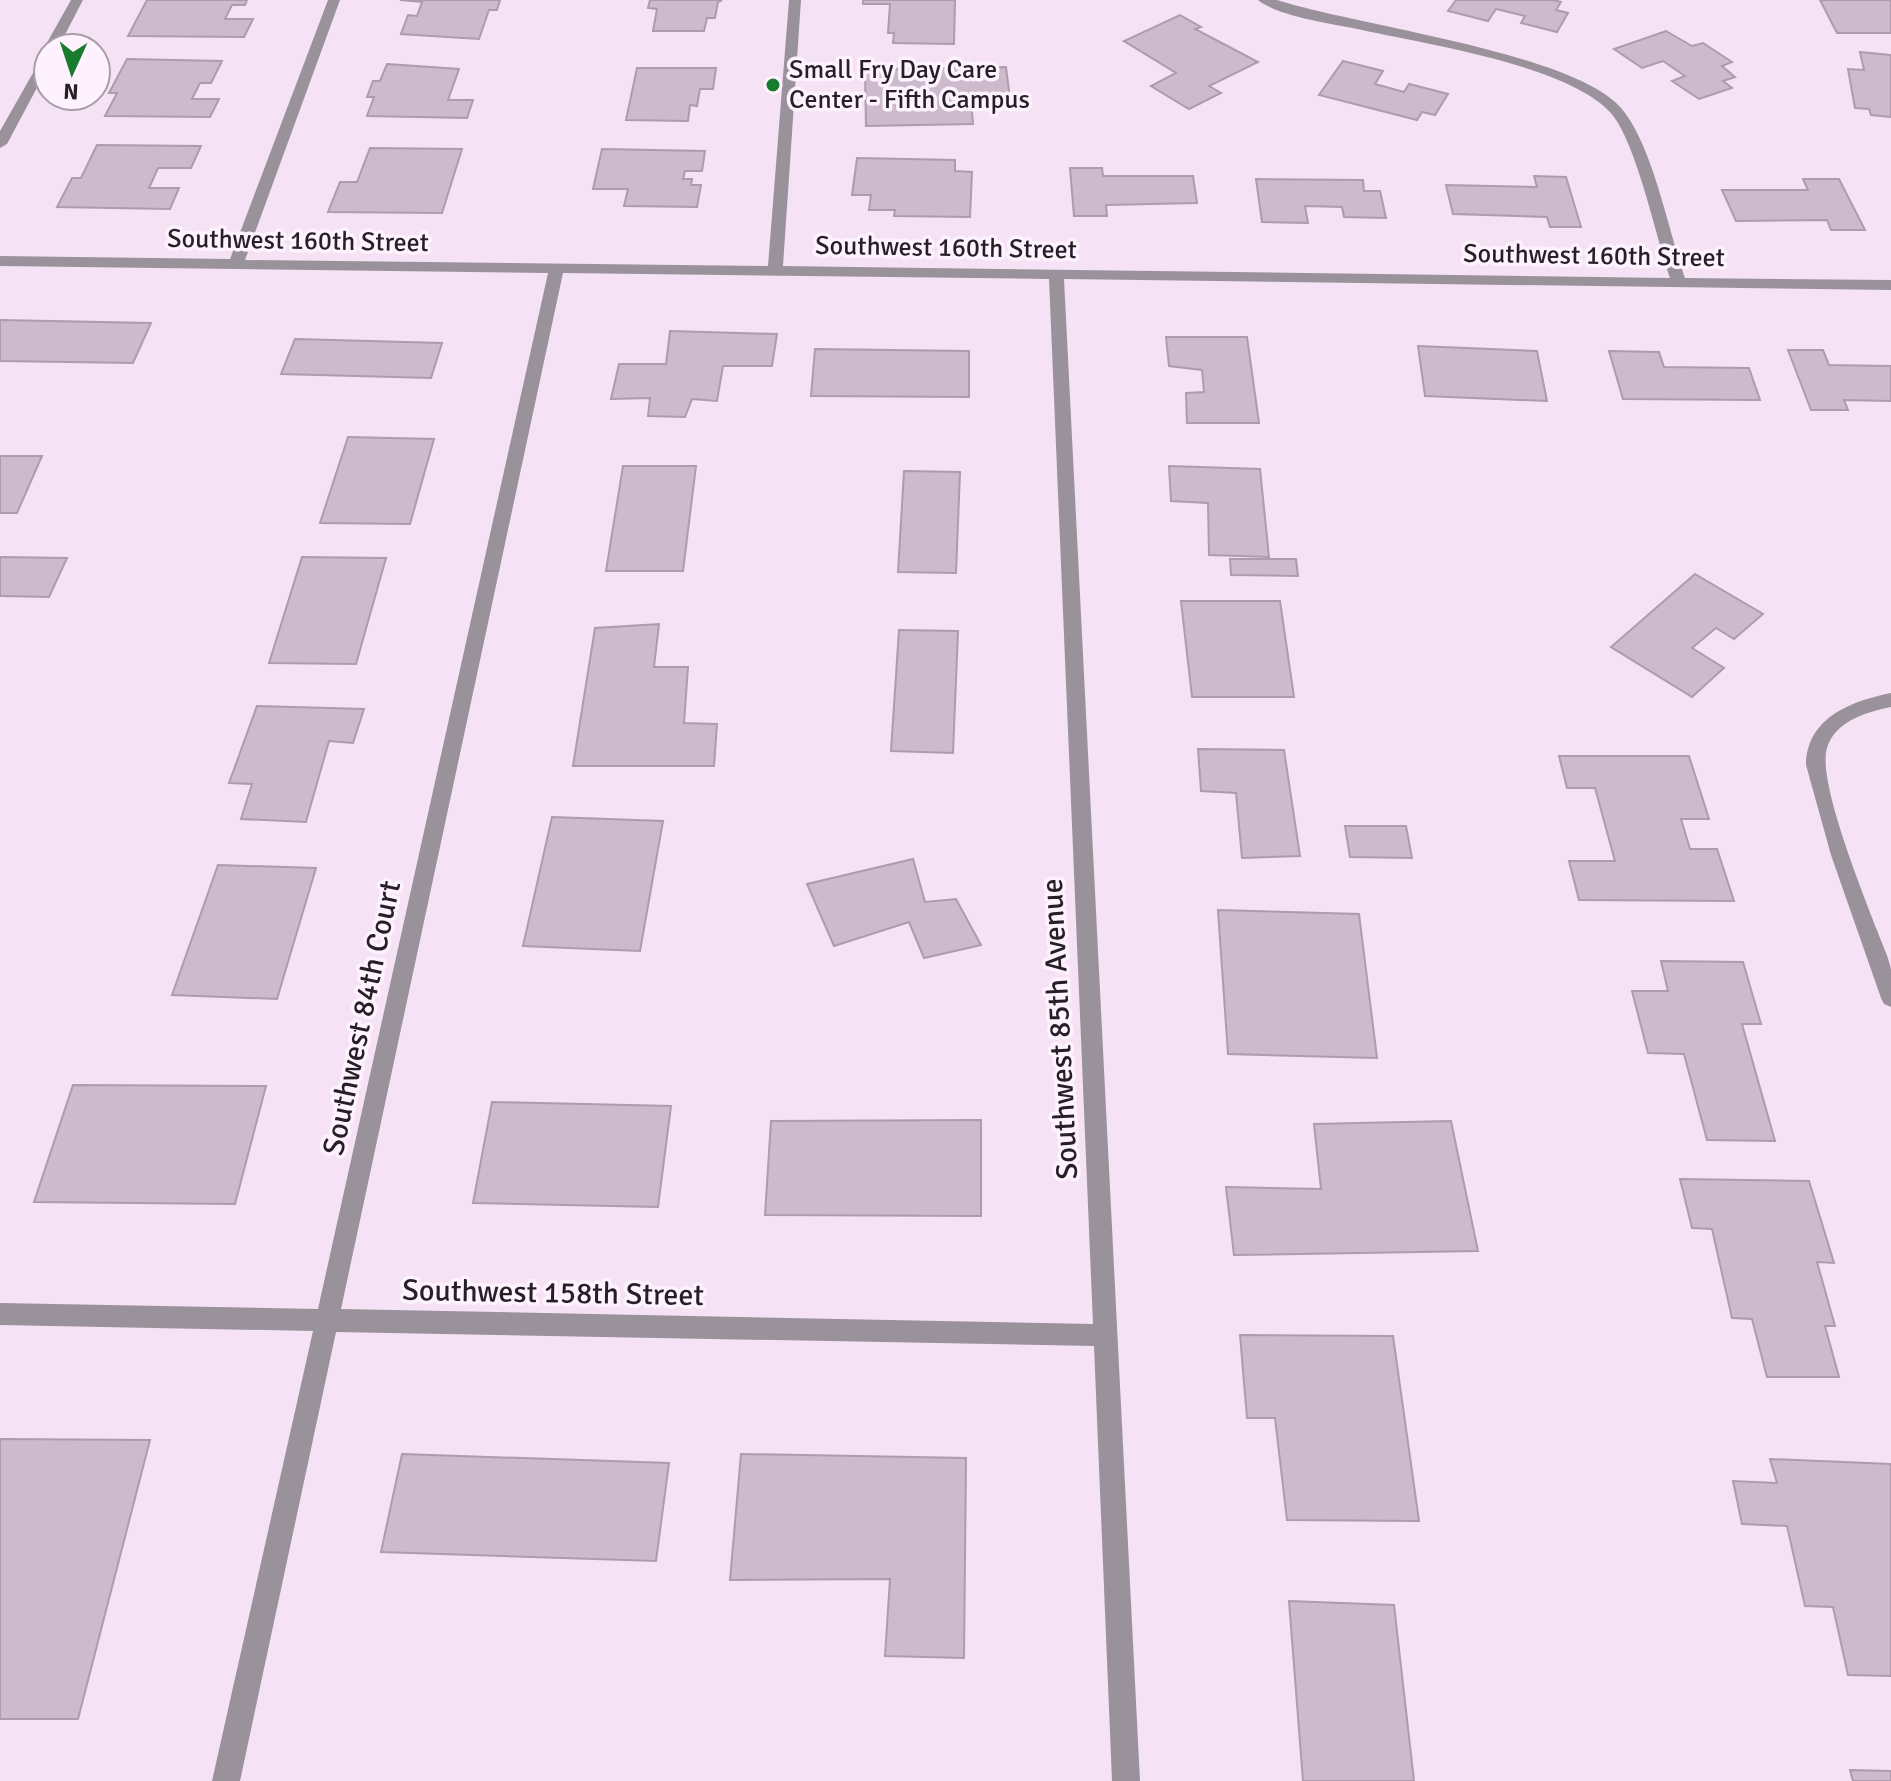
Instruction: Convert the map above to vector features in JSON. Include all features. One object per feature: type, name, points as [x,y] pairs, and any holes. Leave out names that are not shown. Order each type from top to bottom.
[{"type":"street","points":[[60,32],[77,0]]},
{"type":"street","points":[[236,264],[334,0]]},
{"type":"street","points":[[775,271],[795,0]]},
{"type":"street","points":[[1264,0],[1311,16],[1553,73],[1598,94],[1613,106],[1632,139],[1679,281]]},
{"type":"street","points":[[0,144],[32,84]]},
{"type":"street","name":"Southwest 160th Street","points":[[0,261],[1891,285]]},
{"type":"street","name":"Southwest 84th Court","points":[[226,1781],[557,268]]},
{"type":"street","name":"Southwest 85th Avenue","points":[[1056,273],[1126,1781]]},
{"type":"street","points":[[1891,700],[1851,710],[1835,721],[1821,740],[1815,761],[1834,835],[1891,998]]},
{"type":"street","name":"Southwest 158th Street","points":[[0,1314],[1105,1335]]},
{"type":"building","points":[[147,0],[247,0],[245,5],[232,5],[225,19],[253,19],[244,37],[128,36]]},
{"type":"building","points":[[400,0],[500,0],[497,10],[489,10],[479,39],[401,34],[408,15],[417,16],[422,2]]},
{"type":"building","points":[[650,0],[722,0],[718,2],[715,18],[707,18],[704,31],[653,31],[657,9],[648,8]]},
{"type":"building","points":[[863,0],[955,0],[954,44],[893,43],[894,33],[888,33],[890,4],[863,4]]},
{"type":"building","points":[[1456,0],[1553,0],[1561,2],[1556,10],[1568,13],[1557,32],[1521,23],[1525,16],[1496,9],[1488,21],[1448,11]]},
{"type":"building","points":[[1820,0],[1891,0],[1891,33],[1837,33]]},
{"type":"building","points":[[1180,15],[1201,27],[1195,29],[1258,62],[1209,86],[1221,93],[1189,109],[1151,86],[1176,73],[1124,41]]},
{"type":"building","points":[[1666,31],[1692,46],[1703,43],[1732,62],[1722,66],[1735,77],[1723,81],[1732,88],[1699,99],[1672,81],[1685,76],[1663,61],[1642,68],[1614,49]]},
{"type":"building","points":[[1860,52],[1891,55],[1891,117],[1871,115],[1869,109],[1855,108],[1848,69],[1864,70]]},
{"type":"building","points":[[127,59],[222,61],[211,83],[200,83],[192,99],[219,99],[210,117],[105,116],[107,112],[112,112],[117,93],[112,93]]},
{"type":"building","points":[[1343,61],[1383,71],[1375,84],[1404,92],[1409,84],[1448,94],[1435,115],[1422,112],[1417,120],[1319,95]]},
{"type":"building","points":[[387,64],[459,69],[448,100],[473,100],[467,118],[367,116],[374,97],[367,97],[373,81],[380,81]]},
{"type":"building","points":[[1006,67],[1010,99],[971,100],[973,124],[866,126],[865,70]]},
{"type":"building","points":[[637,68],[716,68],[713,89],[700,89],[697,106],[690,105],[688,121],[626,120]]},
{"type":"building","points":[[97,145],[201,146],[191,168],[158,168],[149,188],[179,188],[170,209],[57,207],[72,178],[81,178]]},
{"type":"building","points":[[370,148],[462,149],[442,213],[328,212],[340,182],[357,182]]},
{"type":"building","points":[[602,149],[705,151],[702,171],[685,171],[683,179],[692,179],[691,185],[701,185],[697,207],[624,206],[628,189],[593,189]]},
{"type":"building","points":[[857,158],[955,160],[955,171],[972,172],[970,217],[894,216],[895,210],[869,210],[871,195],[852,195]]},
{"type":"building","points":[[1070,168],[1102,168],[1103,176],[1193,176],[1197,203],[1106,205],[1107,216],[1074,216]]},
{"type":"building","points":[[1534,176],[1566,177],[1581,227],[1550,227],[1547,217],[1453,214],[1446,185],[1537,187]]},
{"type":"building","points":[[1256,179],[1363,180],[1364,191],[1380,191],[1386,218],[1344,217],[1342,207],[1305,206],[1308,223],[1262,222]]},
{"type":"building","points":[[1803,179],[1839,179],[1865,230],[1831,230],[1827,220],[1736,221],[1722,190],[1808,190]]},
{"type":"building","points":[[0,320],[151,323],[133,363],[0,361]]},
{"type":"building","points":[[670,331],[777,334],[772,366],[723,366],[717,401],[692,399],[685,417],[648,416],[650,398],[611,399],[619,364],[666,364]]},
{"type":"building","points":[[1166,337],[1247,337],[1259,423],[1187,423],[1186,393],[1204,392],[1202,370],[1169,366]]},
{"type":"building","points":[[295,339],[442,343],[431,378],[281,374]]},
{"type":"building","points":[[1418,346],[1537,351],[1547,401],[1425,396]]},
{"type":"building","points":[[815,349],[969,351],[969,397],[811,396]]},
{"type":"building","points":[[1788,350],[1823,350],[1829,365],[1891,366],[1891,401],[1844,400],[1848,410],[1811,410]]},
{"type":"building","points":[[1609,351],[1659,352],[1664,367],[1749,368],[1760,400],[1623,399]]},
{"type":"building","points":[[348,437],[434,439],[410,524],[320,523]]},
{"type":"building","points":[[0,456],[42,456],[17,513],[0,513]]},
{"type":"building","points":[[623,466],[696,466],[683,571],[606,571]]},
{"type":"building","points":[[1169,466],[1260,469],[1269,557],[1209,555],[1208,503],[1171,501]]},
{"type":"building","points":[[904,471],[960,472],[956,573],[898,572]]},
{"type":"building","points":[[0,557],[67,558],[49,597],[0,596]]},
{"type":"building","points":[[302,557],[386,558],[356,664],[269,663]]},
{"type":"building","points":[[1230,559],[1296,559],[1298,576],[1231,575]]},
{"type":"building","points":[[1695,574],[1763,614],[1734,639],[1716,628],[1692,648],[1724,668],[1692,697],[1611,647]]},
{"type":"building","points":[[1181,601],[1280,601],[1294,697],[1192,697]]},
{"type":"building","points":[[659,624],[654,667],[688,667],[684,723],[717,724],[714,766],[573,766],[595,628]]},
{"type":"building","points":[[899,630],[958,631],[953,753],[891,751]]},
{"type":"building","points":[[257,706],[364,709],[353,743],[329,741],[306,822],[241,819],[252,784],[229,783]]},
{"type":"building","points":[[1198,749],[1284,750],[1300,856],[1242,858],[1236,793],[1201,791]]},
{"type":"building","points":[[1559,756],[1689,756],[1709,819],[1681,819],[1690,849],[1717,849],[1734,901],[1579,900],[1569,861],[1615,861],[1595,788],[1567,788]]},
{"type":"building","points":[[552,817],[663,821],[640,951],[523,946]]},
{"type":"building","points":[[1345,826],[1406,826],[1412,858],[1350,857]]},
{"type":"building","points":[[913,859],[925,902],[956,899],[981,945],[924,958],[909,922],[834,946],[807,884]]},
{"type":"building","points":[[218,865],[316,868],[277,999],[172,995]]},
{"type":"building","points":[[1218,910],[1359,914],[1377,1058],[1228,1054]]},
{"type":"building","points":[[1661,961],[1743,962],[1761,1024],[1742,1024],[1775,1141],[1707,1140],[1684,1054],[1648,1053],[1632,991],[1668,991]]},
{"type":"building","points":[[73,1085],[266,1086],[235,1204],[34,1202]]},
{"type":"building","points":[[492,1102],[671,1106],[658,1207],[473,1203]]},
{"type":"building","points":[[981,1120],[981,1216],[765,1215],[771,1121]]},
{"type":"building","points":[[1451,1121],[1478,1251],[1234,1255],[1226,1187],[1321,1189],[1314,1124]]},
{"type":"building","points":[[1680,1179],[1809,1181],[1834,1263],[1817,1262],[1835,1326],[1825,1326],[1839,1377],[1767,1377],[1752,1319],[1732,1318],[1712,1229],[1692,1228]]},
{"type":"building","points":[[1240,1335],[1393,1336],[1419,1521],[1287,1520],[1275,1418],[1247,1418]]},
{"type":"building","points":[[0,1439],[150,1440],[78,1719],[0,1719]]},
{"type":"building","points":[[402,1454],[669,1463],[656,1561],[381,1552]]},
{"type":"building","points":[[741,1454],[966,1458],[964,1658],[885,1656],[890,1579],[730,1580]]},
{"type":"building","points":[[1770,1459],[1891,1464],[1891,1676],[1848,1675],[1833,1607],[1805,1606],[1787,1526],[1742,1524],[1733,1481],[1777,1483]]},
{"type":"building","points":[[1289,1601],[1394,1605],[1414,1781],[1303,1781]]},
{"type":"building","points":[[1850,1770],[1891,1771],[1891,1781],[1853,1781]]},
{"type":"place","name":"Small Fry Day Care Center - Fifth Campus","points":[[773,85]]}]
